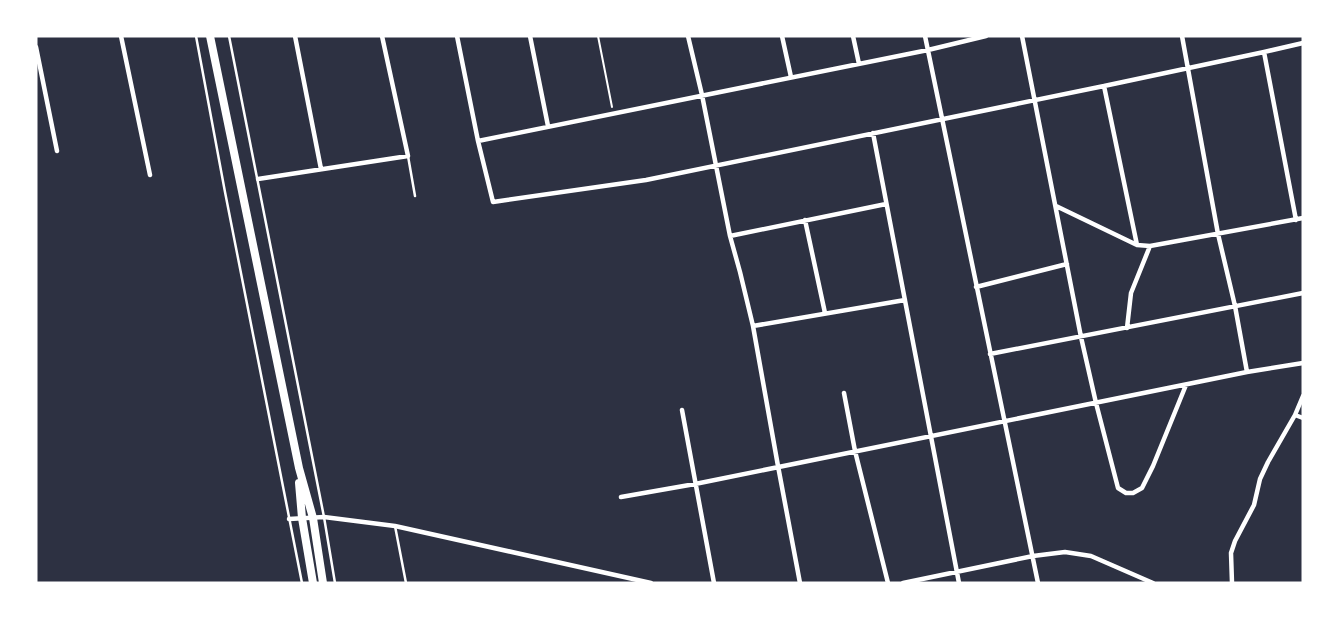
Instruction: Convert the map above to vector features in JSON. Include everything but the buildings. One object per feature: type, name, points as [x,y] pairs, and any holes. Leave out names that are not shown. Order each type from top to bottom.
[{"type":"main road","points":[[210,36],[298,468],[313,518],[323,583]]},
{"type":"main road","points":[[298,468],[302,518],[313,583]]},
{"type":"street","points":[[121,36],[150,175]]},
{"type":"street","points":[[295,36],[321,169]]},
{"type":"street","points":[[258,179],[408,156],[382,36]]},
{"type":"street","points":[[457,36],[478,141],[493,202],[646,180],[1303,43]]},
{"type":"street","points":[[530,36],[548,126]]},
{"type":"street","points":[[688,36],[702,95],[730,236],[753,326],[800,583]]},
{"type":"street","points":[[782,36],[791,77]]},
{"type":"street","points":[[853,36],[859,64]]},
{"type":"street","points":[[925,36],[1038,583]]},
{"type":"street","points":[[478,141],[928,50],[986,36]]},
{"type":"street","points":[[1022,36],[1096,403],[1118,488],[1126,493],[1133,493],[1142,488],[1186,385]]},
{"type":"street","points":[[1182,36],[1186,68],[1218,234],[1235,306],[1247,372]]},
{"type":"street","points":[[36,47],[57,151]]},
{"type":"street","points":[[1264,52],[1296,220]]},
{"type":"street","points":[[1104,86],[1137,245]]},
{"type":"street","points":[[873,133],[959,583]]},
{"type":"street","points":[[730,236],[886,204]]},
{"type":"street","points":[[1056,206],[1137,245],[1150,246],[1303,218]]},
{"type":"street","points":[[805,220],[825,313]]},
{"type":"street","points":[[1127,328],[1131,294],[1150,246]]},
{"type":"street","points":[[976,286],[1067,264]]},
{"type":"street","points":[[990,354],[1303,294]]},
{"type":"street","points":[[753,326],[906,300]]},
{"type":"street","points":[[621,497],[695,484],[1247,372],[1303,363]]},
{"type":"street","points":[[844,393],[855,451],[888,583]]},
{"type":"street","points":[[1232,583],[1231,554],[1234,541],[1254,505],[1260,479],[1268,462],[1303,396]]},
{"type":"street","points":[[682,410],[714,583]]},
{"type":"street","points":[[1294,415],[1303,418]]},
{"type":"street","points":[[290,519],[324,517],[394,526],[651,583]]},
{"type":"street","points":[[903,583],[1032,556],[1064,552],[1091,556],[1153,583]]},
{"type":"lane","points":[[196,36],[302,583]]},
{"type":"lane","points":[[229,36],[324,517],[335,583]]},
{"type":"lane","points":[[408,156],[415,196]]},
{"type":"lane","points":[[394,526],[406,583]]},
{"type":"path","points":[[598,36],[613,113]]}]
